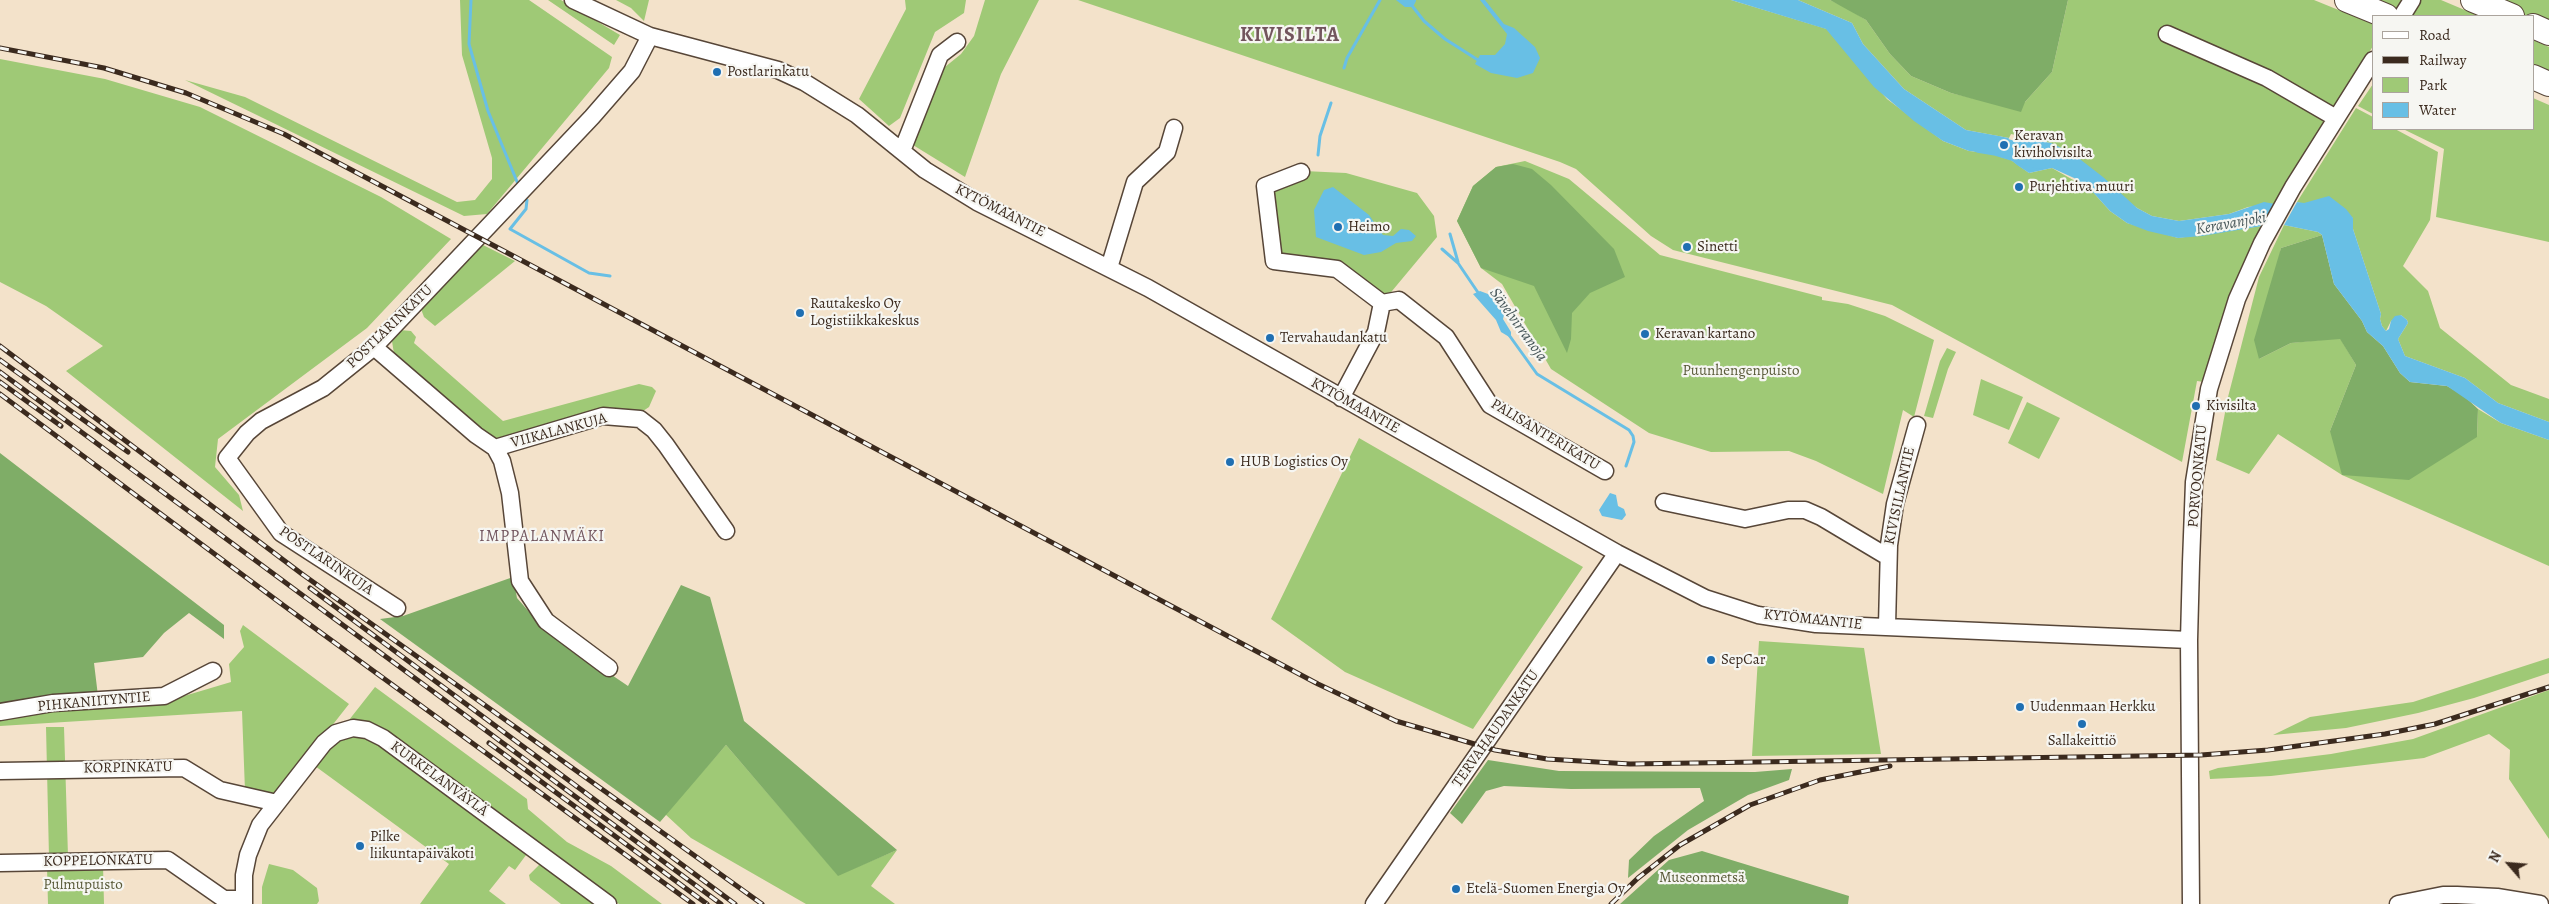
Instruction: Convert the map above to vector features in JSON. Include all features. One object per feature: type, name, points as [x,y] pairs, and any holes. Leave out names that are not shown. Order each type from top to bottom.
[{"type":"highway","points":[[2347,0],[2384,15]]},
{"type":"highway","points":[[2473,0],[2510,15]]},
{"type":"highway","points":[[2534,26],[2549,33]]},
{"type":"highway","points":[[2534,77],[2549,84]]},
{"type":"street","name":"KYTÖMAANTIE","points":[[573,0],[650,36],[778,70],[804,82],[857,115],[925,170],[977,202],[1108,268],[1617,554],[1705,598],[1750,612],[1808,623],[2189,640]]},
{"type":"street","points":[[2403,15],[2412,0]]},
{"type":"street","points":[[2167,34],[2267,78],[2336,118]]},
{"type":"street","name":"POSTLARINKATU","points":[[226,458],[261,421],[323,388],[374,347],[592,117],[632,71],[650,36]]},
{"type":"street","points":[[902,151],[940,55],[958,42]]},
{"type":"street","name":"PORVOONKATU","points":[[2191,904],[2189,640],[2194,482],[2204,415],[2213,374],[2234,308],[2262,243],[2293,186],[2372,62]]},
{"type":"street","points":[[1108,268],[1134,182],[1167,152],[1174,128]]},
{"type":"street","points":[[1301,172],[1266,186],[1274,261],[1337,269],[1382,303],[1376,332],[1340,398]]},
{"type":"street","name":"PALISANTERIKATU","points":[[1382,303],[1400,300],[1446,337],[1490,405],[1605,471]]},
{"type":"street","name":"VIIKALANKUJA","points":[[374,347],[476,435],[495,448],[603,416],[640,419],[654,430],[666,445],[726,531]]},
{"type":"street","name":"KIVISILLANTIE","points":[[1887,626],[1888,557],[1895,504],[1916,425]]},
{"type":"street","points":[[495,448],[502,461],[510,493],[520,581],[546,621],[610,668]]},
{"type":"street","name":"POSTLARINKUJA","points":[[226,458],[281,533],[397,608]]},
{"type":"street","points":[[1664,502],[1745,519],[1788,510],[1805,510],[1821,517],[1888,557]]},
{"type":"street","name":"TERVAHAUDANKATU","points":[[1374,904],[1617,554]]},
{"type":"street","name":"PIHKANIITYNTIE","points":[[0,712],[53,703],[164,696],[213,671]]},
{"type":"street","name":"KURKELANVÄYLÄ","points":[[244,902],[244,875],[248,855],[260,825],[324,743],[336,733],[353,728],[367,730],[383,738],[608,904]]},
{"type":"street","name":"KORPINKATU","points":[[0,771],[184,768],[220,790],[277,803]]},
{"type":"street","name":"KOPPELONKATU","points":[[0,863],[168,860],[224,899],[244,902]]},
{"type":"street","points":[[2398,904],[2442,895],[2457,895],[2497,897],[2540,904]]},
{"type":"green space","points":[[460,0],[529,0],[612,57],[609,68],[487,214],[464,216],[185,80],[245,97],[457,202],[475,200],[492,179],[492,158],[462,55]]},
{"type":"green space","points":[[548,0],[561,0],[620,35],[614,45]]},
{"type":"green space","points":[[616,0],[649,0],[644,21],[631,8]]},
{"type":"green space","points":[[905,0],[966,0],[964,13],[935,32],[900,118],[889,126],[859,99],[906,9]]},
{"type":"green space","points":[[985,0],[1039,0],[1001,74],[965,177],[913,145],[945,67],[961,54],[974,36]]},
{"type":"green space","points":[[1078,0],[1731,0],[1827,29],[1887,99],[1943,141],[1969,151],[2001,154],[2001,157],[2011,160],[2029,173],[2052,168],[2091,190],[2110,211],[2127,223],[2178,238],[2262,226],[2229,302],[2204,382],[2197,381],[2182,462],[1892,305],[1673,250],[1651,236],[1576,169],[1560,162]]},
{"type":"green space","points":[[1798,0],[1830,0],[1866,20],[1890,54],[1911,76],[1951,93],[1976,99],[2025,102],[2052,72],[2068,0],[2314,0],[2372,24],[2372,48],[2275,204],[2248,207],[2229,214],[2179,221],[2152,216],[2137,208],[2051,143],[2011,134],[2009,138],[1966,130],[1904,89],[1863,44],[1852,23]]},
{"type":"green space","points":[[1830,0],[2068,0],[2052,72],[2025,102],[2021,112],[1951,93],[1911,76],[1890,54],[1866,20]]},
{"type":"green space","points":[[2374,0],[2441,0],[2477,15],[2409,15]]},
{"type":"green space","points":[[2488,0],[2549,0],[2549,26],[2534,15],[2524,15]]},
{"type":"green space","points":[[2534,40],[2549,47],[2549,75],[2534,68]]},
{"type":"green space","points":[[0,59],[105,79],[200,107],[381,197],[451,239],[367,328],[218,439],[215,467],[239,495],[243,511],[66,371],[103,346],[46,306],[0,282]]},
{"type":"green space","points":[[2372,85],[2372,113],[2358,106]]},
{"type":"green space","points":[[2534,98],[2549,105],[2549,242],[2436,217],[2444,149],[2405,130],[2534,130]]},
{"type":"green space","points":[[2356,108],[2372,116],[2372,130],[2397,130],[2438,152],[2430,220],[2403,266],[2428,291],[2440,328],[2511,385],[2549,399],[2549,422],[2498,403],[2465,378],[2405,356],[2398,339],[2408,323],[2407,320],[2401,315],[2391,321],[2386,331],[2382,326],[2381,314],[2353,229],[2353,218],[2297,202]]},
{"type":"green space","name":"Puunhengenpuisto","points":[[1525,161],[1569,179],[1660,255],[1822,297],[1822,300],[1848,304],[1885,316],[1934,340],[1914,417],[1903,410],[1883,494],[1816,461],[1789,451],[1711,452],[1649,433],[1551,369],[1502,284],[1481,268],[1457,221],[1473,186],[1496,167]]},
{"type":"green space","points":[[1513,164],[1532,169],[1551,185],[1614,249],[1625,277],[1590,293],[1572,313],[1571,339],[1567,353],[1534,286],[1481,268],[1457,221],[1473,186],[1496,167]]},
{"type":"green space","points":[[1304,171],[1346,173],[1417,193],[1434,216],[1437,237],[1382,303],[1337,269],[1274,261],[1265,186]]},
{"type":"green space","points":[[2284,225],[2318,232],[2322,235],[2281,248],[2259,359],[2291,343],[2340,338],[2356,365],[2330,431],[2477,437],[2478,409],[2501,423],[2549,440],[2549,566],[2342,475],[2278,434],[2249,474],[2216,460],[2228,397],[2259,277]]},
{"type":"green space","points":[[2322,235],[2334,284],[2362,321],[2367,332],[2383,346],[2400,373],[2410,382],[2447,386],[2463,395],[2478,409],[2477,437],[2409,480],[2342,475],[2330,431],[2356,365],[2340,339],[2291,343],[2259,359],[2254,340],[2281,248]]},
{"type":"green space","points":[[481,244],[515,261],[435,326],[424,317],[421,309]]},
{"type":"green space","points":[[400,330],[411,331],[416,337],[414,343],[503,421],[639,384],[652,387],[656,391],[649,407],[640,413],[496,442],[394,354],[392,341]]},
{"type":"green space","points":[[1947,348],[1956,352],[1948,369],[1933,418],[1924,416],[1940,361]]},
{"type":"green space","points":[[1981,379],[2023,397],[2009,430],[1973,415]]},
{"type":"green space","points":[[2027,402],[2060,418],[2039,459],[2008,443]]},
{"type":"green space","points":[[1359,438],[1583,567],[1473,729],[1345,672],[1271,619]]},
{"type":"green space","points":[[0,453],[224,625],[224,639],[189,613],[164,633],[143,657],[94,663],[98,696],[0,707]]},
{"type":"green space","points":[[513,577],[517,598],[544,629],[628,686],[681,585],[710,597],[744,721],[897,850],[838,876],[726,745],[660,822],[380,619],[403,616]]},
{"type":"green space","points":[[243,625],[349,704],[276,797],[245,791],[242,711],[0,726],[0,717],[52,710],[164,702],[231,682],[229,664],[244,647],[240,631]]},
{"type":"green space","points":[[1759,641],[1864,648],[1881,754],[1752,756]]},
{"type":"green space","points":[[2549,658],[2549,673],[2474,698],[2418,713],[2346,728],[2273,735],[2310,717],[2413,702]]},
{"type":"green space","points":[[375,687],[527,799],[528,809],[567,842],[611,866],[662,904],[619,904],[389,735],[374,725],[360,720],[349,720]]},
{"type":"green space","points":[[2549,690],[2549,839],[2509,779],[2510,750],[2489,734],[2424,758],[2271,776],[2210,779],[2209,771],[2218,768],[2331,754],[2413,739]]},
{"type":"green space","points":[[46,727],[64,727],[68,856],[49,857]]},
{"type":"green space","points":[[349,733],[366,734],[529,851],[515,870],[509,866],[489,891],[506,904],[420,904],[449,864],[315,766],[332,741]]},
{"type":"green space","points":[[726,745],[838,875],[897,850],[871,886],[895,904],[806,904],[691,838],[665,814]]},
{"type":"green space","points":[[1488,760],[1559,771],[1755,772],[1792,769],[1789,780],[1748,795],[1688,830],[1628,878],[1629,860],[1654,836],[1704,801],[1700,788],[1571,789],[1504,786],[1486,791],[1462,824],[1450,813]]},
{"type":"green space","name":"Museonmetsä","points":[[1702,851],[1849,896],[1848,904],[1620,904],[1669,860]]},
{"type":"green space","points":[[269,864],[293,870],[317,888],[319,901],[317,904],[262,904],[262,887]]},
{"type":"green space","name":"Pulmupuisto","points":[[103,865],[104,904],[48,904],[47,867]]},
{"type":"green space","points":[[539,865],[545,865],[598,904],[561,904],[530,880],[529,875]]},
{"type":"water","points":[[1396,0],[1416,1],[1413,7],[1405,7]]},
{"type":"water","points":[[1480,0],[1485,0],[1504,24],[1514,28],[1535,47],[1540,58],[1533,73],[1517,78],[1491,73],[1475,64],[1480,55],[1495,55],[1505,44],[1507,34]]},
{"type":"water","points":[[1731,0],[1798,0],[1852,23],[1863,44],[1904,89],[1966,130],[2009,138],[2001,154],[1969,151],[1943,141],[1914,121],[1874,87],[1826,29]]},
{"type":"water","points":[[2021,138],[2051,143],[2072,153],[2103,177],[2137,208],[2152,216],[2179,221],[2229,214],[2264,202],[2275,204],[2262,226],[2178,238],[2148,231],[2127,223],[2110,211],[2091,190],[2074,178],[2052,168],[2029,173],[2017,165],[2011,160]]},
{"type":"water","points":[[1333,187],[1369,215],[1383,235],[1393,236],[1401,229],[1409,230],[1416,236],[1412,241],[1396,243],[1381,252],[1364,255],[1316,237],[1314,210],[1324,190]]},
{"type":"water","points":[[2329,196],[2346,209],[2353,218],[2353,229],[2381,314],[2382,326],[2386,331],[2389,329],[2391,321],[2395,316],[2401,315],[2407,320],[2408,323],[2398,339],[2405,356],[2465,378],[2498,403],[2549,422],[2549,440],[2501,423],[2447,386],[2410,382],[2400,373],[2383,346],[2367,332],[2362,321],[2334,284],[2322,235],[2318,232],[2284,225],[2297,202],[2304,203]]},
{"type":"water","points":[[1480,291],[1496,297],[1502,304],[1505,311],[1503,319],[1511,332],[1511,338],[1501,332],[1496,320],[1473,294]]},
{"type":"water","points":[[1610,493],[1616,495],[1618,506],[1624,509],[1626,515],[1622,520],[1602,516],[1599,510]]},
{"type":"waterway","points":[[471,0],[469,44],[488,111],[518,184]]},
{"type":"waterway","points":[[1344,68],[1347,58],[1380,0]]},
{"type":"waterway","points":[[1413,7],[1424,21],[1445,39],[1478,60]]},
{"type":"waterway","points":[[1318,155],[1320,136],[1331,103]]},
{"type":"waterway","name":"Keravanjoki","points":[[1979,143],[1997,146],[2040,159]]},
{"type":"waterway","points":[[527,200],[526,209],[510,229],[589,273],[610,276]]},
{"type":"waterway","points":[[1450,234],[1458,262]]},
{"type":"waterway","name":"Sävelvirranoja","points":[[1442,249],[1458,263],[1479,294]]},
{"type":"waterway","name":"Sävelvirranoja","points":[[1509,335],[1537,374],[1629,430],[1634,442],[1626,466]]},
{"type":"railway","points":[[0,48],[104,68],[186,93],[284,134],[1318,684],[1396,721],[1495,750],[1547,759],[1630,764],[2201,755],[2268,750],[2385,734],[2435,724],[2549,687]]},
{"type":"railway","points":[[0,346],[302,574],[762,904]]},
{"type":"railway","points":[[0,360],[128,452]]},
{"type":"railway","points":[[0,372],[721,904]]},
{"type":"railway","points":[[0,382],[61,426]]},
{"type":"railway","points":[[0,394],[283,605],[693,904]]},
{"type":"railway","points":[[310,588],[735,904]]},
{"type":"railway","points":[[489,743],[707,904]]},
{"type":"railway","points":[[1611,904],[1638,878],[1680,845],[1750,805],[1820,780],[1890,766]]},
{"type":"place","name":"Postlarinkatu","points":[[717,72]]},
{"type":"place","name":"Keravan kiviholvisilta","points":[[2004,145]]},
{"type":"place","name":"Purjehtiva muuri","points":[[2019,187]]},
{"type":"place","name":"Heimo","points":[[1338,227]]},
{"type":"place","name":"Sinetti","points":[[1687,247]]},
{"type":"place","name":"Rautakesko Oy Logistiikkakeskus","points":[[800,313]]},
{"type":"place","name":"Keravan kartano","points":[[1645,334]]},
{"type":"place","name":"Tervahaudankatu","points":[[1270,338]]},
{"type":"place","name":"Kivisilta","points":[[2196,406]]},
{"type":"place","name":"HUB Logistics Oy","points":[[1230,462]]},
{"type":"place","name":"SepCar","points":[[1711,660]]},
{"type":"place","name":"Uudenmaan Herkku","points":[[2020,707]]},
{"type":"place","name":"Sallakeittiö","points":[[2082,724]]},
{"type":"place","name":"Pilke liikuntapäiväkoti","points":[[360,846]]},
{"type":"place","name":"Etelä-Suomen Energia Oy","points":[[1456,889]]},
{"type":"district","name":"KIVISILTA","points":[[1290,36]]},
{"type":"district","name":"IMPPALANMÄKI","points":[[542,537]]}]
